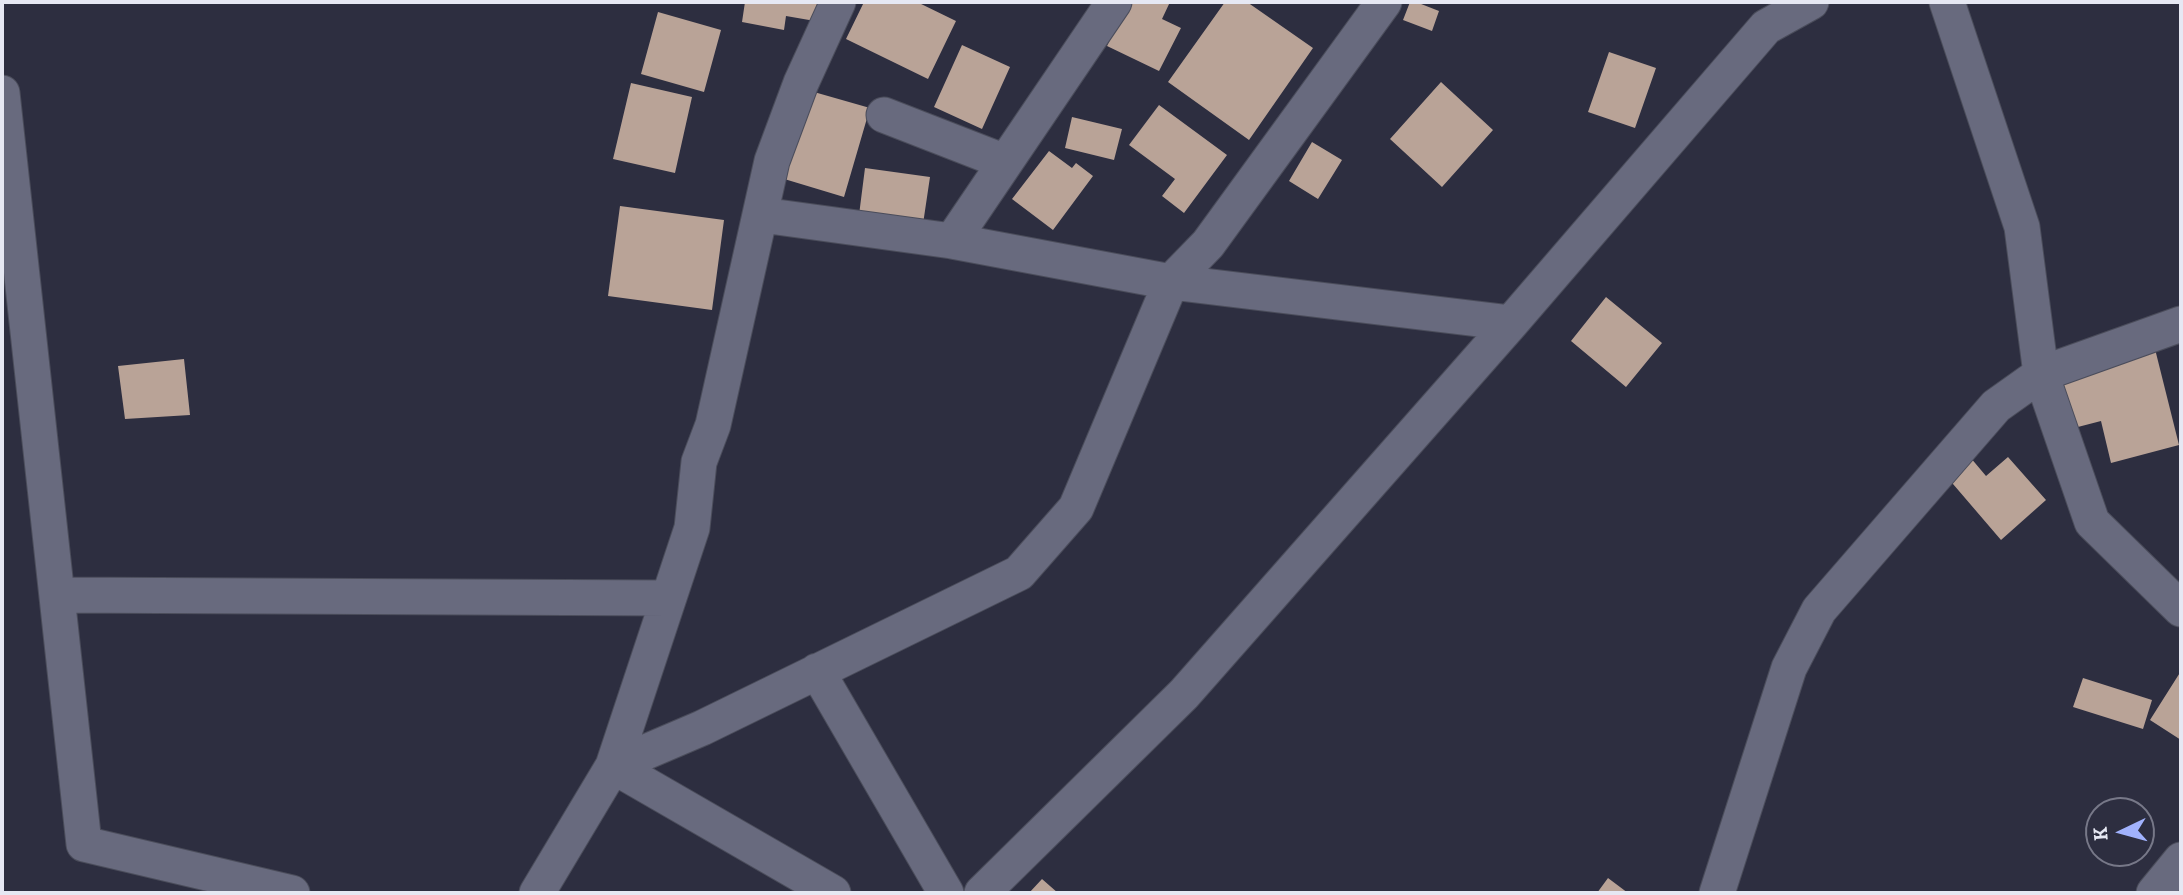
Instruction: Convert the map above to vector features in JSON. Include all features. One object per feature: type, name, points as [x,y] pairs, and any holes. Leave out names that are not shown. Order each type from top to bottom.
[{"type":"street","points":[[537,893],[613,766],[692,528],[699,462],[713,425],[772,161],[801,83],[838,2]]},
{"type":"street","points":[[952,241],[1114,2]]},
{"type":"street","points":[[613,766],[702,728],[1019,573],[1076,508],[1171,282],[1208,244],[1384,2]]},
{"type":"street","points":[[982,893],[1184,694],[1511,323],[1766,27],[1811,2]]},
{"type":"street","points":[[1947,2],[2022,227],[2041,374],[2092,522],[2181,609]]},
{"type":"street","points":[[2,93],[84,844],[292,893]]},
{"type":"street","points":[[884,115],[1005,162]]},
{"type":"street","points":[[762,215],[952,241],[1171,282],[1511,323]]},
{"type":"street","points":[[1717,893],[1789,668],[1819,610],[1996,406],[2041,374],[2181,324]]},
{"type":"street","points":[[57,595],[668,598]]},
{"type":"street","points":[[817,671],[946,893]]},
{"type":"street","points":[[613,766],[834,893]]},
{"type":"street","points":[[2154,893],[2181,860]]},
{"type":"building","points":[[745,2],[819,2],[815,21],[786,16],[784,30],[742,22]]},
{"type":"building","points":[[864,2],[917,2],[956,21],[928,79],[846,39]]},
{"type":"building","points":[[1128,2],[1170,2],[1162,19],[1181,28],[1159,71],[1107,46]]},
{"type":"building","points":[[1225,2],[1247,2],[1313,48],[1249,140],[1168,82]]},
{"type":"building","points":[[1410,2],[1439,11],[1432,31],[1403,20]]},
{"type":"building","points":[[658,12],[721,30],[704,92],[641,74]]},
{"type":"building","points":[[962,45],[1010,67],[982,129],[934,107]]},
{"type":"building","points":[[1609,52],[1656,68],[1635,128],[1588,112]]},
{"type":"building","points":[[1441,82],[1493,130],[1442,187],[1390,139]]},
{"type":"building","points":[[631,83],[692,97],[675,173],[613,159]]},
{"type":"building","points":[[807,90],[870,108],[844,197],[781,178]]},
{"type":"building","points":[[1159,105],[1227,155],[1184,213],[1162,196],[1175,179],[1129,145]]},
{"type":"building","points":[[1072,117],[1122,129],[1114,160],[1065,148]]},
{"type":"building","points":[[1312,142],[1342,160],[1318,199],[1289,181]]},
{"type":"building","points":[[1049,151],[1072,168],[1076,163],[1093,176],[1053,230],[1012,199]]},
{"type":"building","points":[[865,168],[930,177],[923,224],[859,215]]},
{"type":"building","points":[[620,206],[724,220],[712,310],[608,296]]},
{"type":"building","points":[[1606,297],[1662,343],[1626,387],[1571,341]]},
{"type":"building","points":[[2154,345],[2179,445],[2111,463],[2101,421],[2074,428],[2059,369]]},
{"type":"building","points":[[184,359],[190,415],[125,419],[118,366]]},
{"type":"building","points":[[1970,457],[1986,476],[2008,457],[2046,500],[2001,540],[1947,477]]},
{"type":"building","points":[[2181,671],[2181,740],[2150,720]]},
{"type":"building","points":[[2083,678],[2152,700],[2143,729],[2073,707]]},
{"type":"building","points":[[1608,878],[1628,893],[1597,893]]},
{"type":"building","points":[[1042,879],[1058,893],[1029,893]]}]
